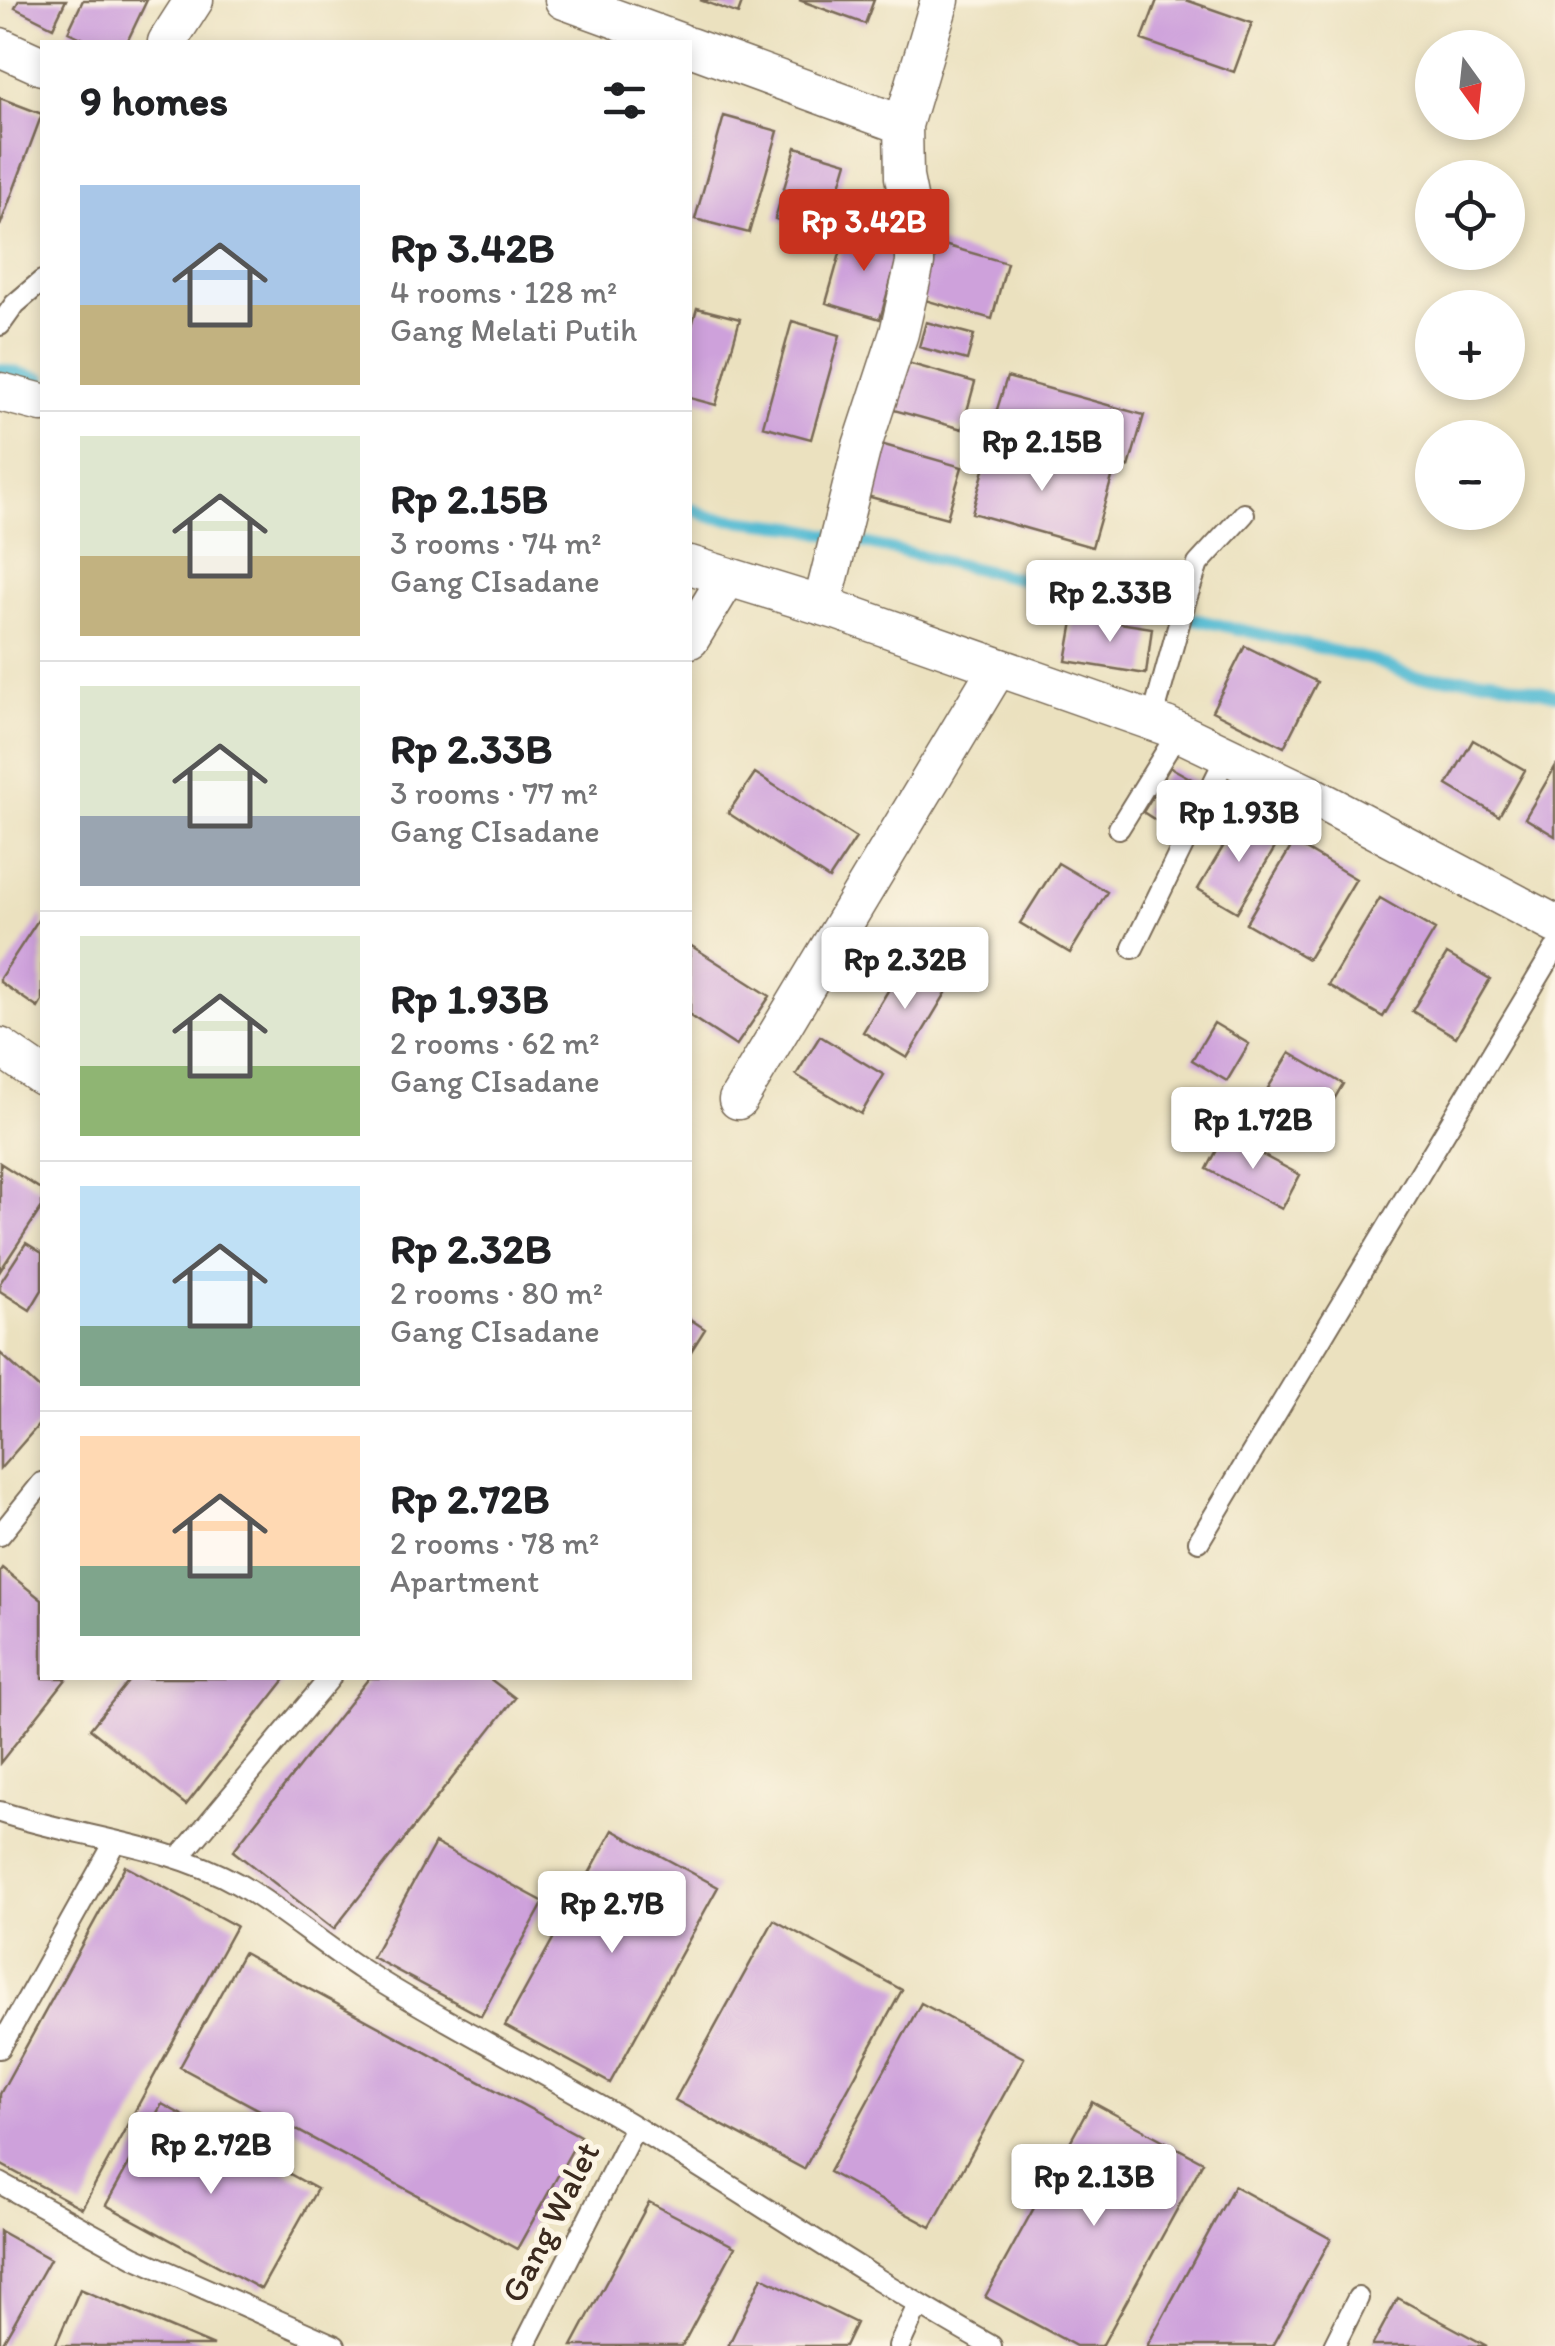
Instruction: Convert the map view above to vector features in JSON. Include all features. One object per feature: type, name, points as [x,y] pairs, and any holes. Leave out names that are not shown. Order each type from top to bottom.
[{"type":"street","points":[[169,40],[194,0]]},
{"type":"street","points":[[564,0],[674,40]]},
{"type":"street","points":[[822,606],[862,446],[899,333],[915,263],[916,232],[904,178],[903,125],[940,0]]},
{"type":"street","points":[[0,47],[40,65]]},
{"type":"street","points":[[692,47],[903,125]]},
{"type":"street","points":[[0,392],[40,402]]},
{"type":"street","points":[[692,566],[822,606],[1166,726],[1555,924]]},
{"type":"street","points":[[692,637],[727,578]]},
{"type":"street","points":[[738,1100],[998,667]]},
{"type":"street","points":[[0,1047],[40,1075]]},
{"type":"lane","points":[[0,325],[15,304],[40,283]]},
{"type":"lane","points":[[1119,828],[1166,726],[1176,636],[1198,564],[1244,514]]},
{"type":"lane","points":[[1133,948],[1227,756]]},
{"type":"lane","points":[[1198,1541],[1555,948]]},
{"type":"lane","points":[[0,1535],[40,1485]]},
{"type":"lane","points":[[179,1858],[328,1680]]},
{"type":"lane","points":[[0,1812],[179,1858],[237,1884],[363,1971],[635,2126],[918,2305],[991,2346]]},
{"type":"lane","points":[[0,2048],[115,1842]]},
{"type":"lane","name":"Gang Walet","points":[[524,2346],[635,2126]]},
{"type":"lane","points":[[0,2183],[134,2257],[335,2346]]},
{"type":"lane","points":[[1334,2346],[1358,2298]]},
{"type":"lane","points":[[898,2346],[918,2305]]},
{"type":"building","points":[[19,0],[66,0],[53,27],[15,8]]},
{"type":"building","points":[[83,0],[147,0],[128,40],[86,40],[68,32]]},
{"type":"building","points":[[700,0],[743,0],[738,14]]},
{"type":"building","points":[[799,0],[874,0],[865,24]]},
{"type":"building","points":[[1157,0],[1186,0],[1252,23],[1234,72],[1142,40]]},
{"type":"building","points":[[0,98],[40,113],[40,119],[0,226]]},
{"type":"building","points":[[724,116],[778,131],[749,233],[695,219]]},
{"type":"building","points":[[796,147],[847,162],[826,233],[775,219]]},
{"type":"building","points":[[847,229],[901,245],[880,319],[826,303]]},
{"type":"building","points":[[930,241],[1007,263],[992,319],[914,297]]},
{"type":"building","points":[[697,308],[740,319],[716,405],[692,399],[692,326]]},
{"type":"building","points":[[792,321],[840,335],[811,439],[763,426]]},
{"type":"building","points":[[926,322],[974,335],[967,360],[919,347]]},
{"type":"building","points":[[897,360],[975,382],[962,429],[883,407]]},
{"type":"building","points":[[1007,377],[1144,415],[1129,467],[991,429]]},
{"type":"building","points":[[870,441],[962,467],[947,518],[856,493]]},
{"type":"building","points":[[992,441],[1113,474],[1092,547],[972,513]]},
{"type":"building","points":[[1074,616],[1152,628],[1146,674],[1066,661]]},
{"type":"building","points":[[1245,646],[1317,682],[1284,747],[1212,711]]},
{"type":"building","points":[[1473,740],[1525,770],[1499,816],[1447,785]]},
{"type":"building","points":[[1170,767],[1202,785],[1174,832],[1143,812]]},
{"type":"building","points":[[1555,767],[1555,836],[1525,818]]},
{"type":"building","points":[[755,773],[856,838],[829,879],[728,813]]},
{"type":"building","points":[[1240,818],[1279,841],[1237,912],[1198,889]]},
{"type":"building","points":[[1294,842],[1356,879],[1308,959],[1246,923]]},
{"type":"building","points":[[1058,863],[1107,892],[1070,953],[1020,923]]},
{"type":"building","points":[[1380,898],[1435,930],[1383,1017],[1328,985]]},
{"type":"building","points":[[40,917],[38,1008],[0,982]]},
{"type":"building","points":[[692,946],[770,996],[736,1046],[692,1017]]},
{"type":"building","points":[[1447,954],[1490,979],[1456,1037],[1412,1011]]},
{"type":"building","points":[[903,966],[946,993],[907,1058],[863,1032]]},
{"type":"building","points":[[1214,1023],[1249,1044],[1227,1081],[1192,1060]]},
{"type":"building","points":[[820,1036],[884,1075],[861,1114],[796,1075]]},
{"type":"building","points":[[1290,1053],[1343,1084],[1322,1120],[1268,1088]]},
{"type":"building","points":[[1225,1135],[1300,1175],[1282,1209],[1207,1169]]},
{"type":"building","points":[[0,1163],[40,1189],[40,1210],[0,1271]]},
{"type":"building","points":[[26,1243],[40,1252],[40,1293],[30,1310],[0,1291],[0,1283]]},
{"type":"building","points":[[692,1320],[705,1329],[692,1350]]},
{"type":"building","points":[[0,1353],[40,1389],[40,1423],[0,1469]]},
{"type":"building","points":[[2,1568],[40,1598],[40,1680],[65,1680],[0,1763]]},
{"type":"building","points":[[129,1680],[284,1680],[186,1805],[90,1729]]},
{"type":"building","points":[[367,1680],[492,1680],[515,1698],[334,1929],[233,1851]]},
{"type":"building","points":[[613,1830],[718,1887],[610,2083],[505,2026]]},
{"type":"building","points":[[435,1843],[544,1902],[481,2016],[372,1957]]},
{"type":"building","points":[[125,1866],[236,1926],[82,2208],[0,2164],[0,2094]]},
{"type":"building","points":[[774,1920],[902,1990],[804,2169],[675,2100]]},
{"type":"building","points":[[243,1953],[580,2136],[517,2249],[180,2067]]},
{"type":"building","points":[[921,2003],[1024,2058],[931,2227],[829,2172]]},
{"type":"building","points":[[1092,2102],[1203,2162],[1102,2346],[1076,2346],[985,2297]]},
{"type":"building","points":[[162,2104],[317,2189],[261,2289],[106,2205]]},
{"type":"building","points":[[1234,2186],[1331,2239],[1272,2346],[1147,2346]]},
{"type":"building","points":[[649,2202],[735,2247],[682,2346],[572,2346]]},
{"type":"building","points":[[0,2231],[50,2259],[1,2346],[0,2346]]},
{"type":"building","points":[[762,2277],[856,2323],[845,2346],[728,2346]]},
{"type":"building","points":[[80,2289],[214,2346],[55,2346]]},
{"type":"building","points":[[1398,2298],[1487,2346],[1372,2346]]},
{"type":"waterway","points":[[0,369],[40,378]]},
{"type":"waterway","points":[[692,509],[710,517],[795,527],[1372,660],[1414,677],[1492,679],[1555,695]]}]
